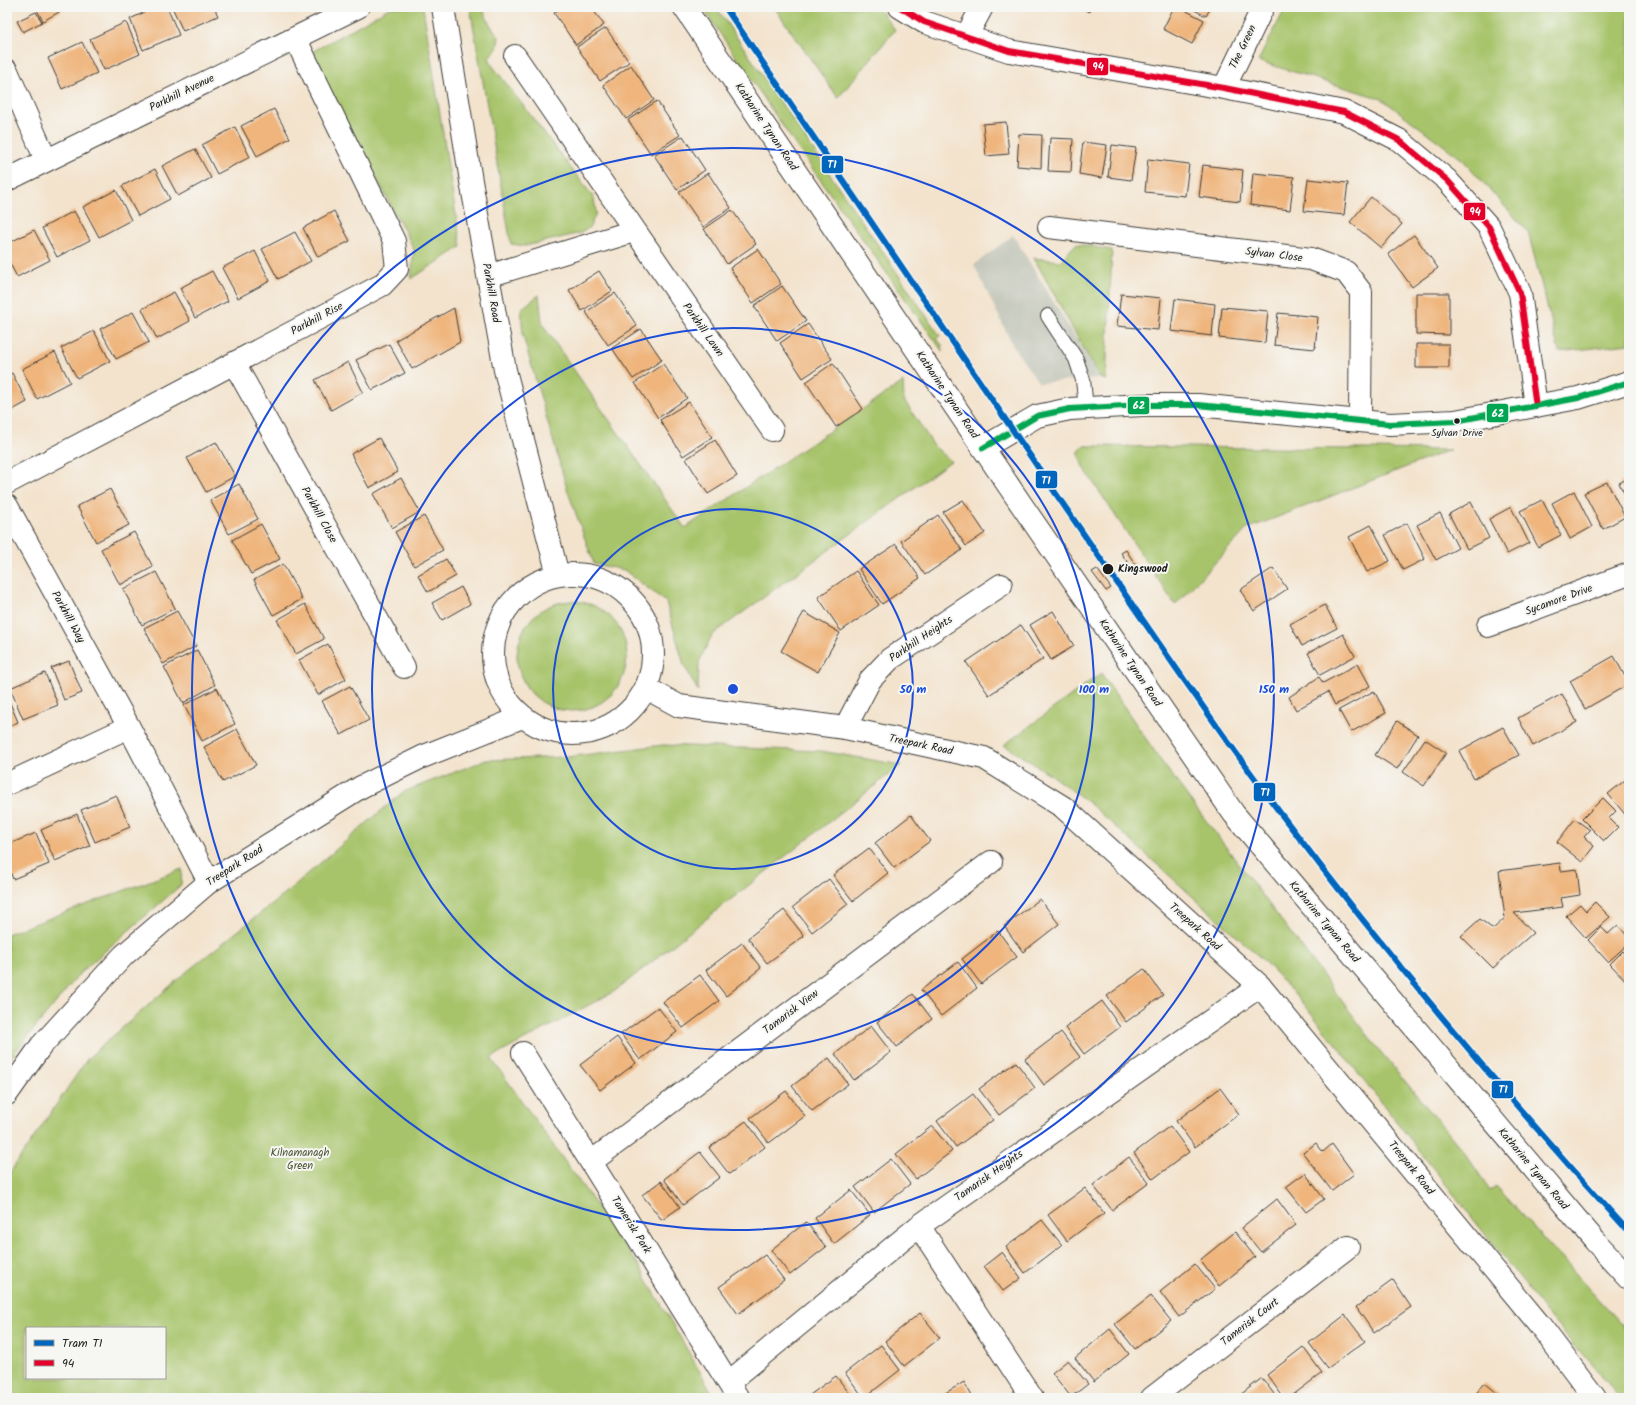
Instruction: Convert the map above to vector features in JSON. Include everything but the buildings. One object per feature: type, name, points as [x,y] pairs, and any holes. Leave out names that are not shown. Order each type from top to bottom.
[{"type":"street","name":"Parkhill Avenue","points":[[7,180],[358,7]]},
{"type":"street","name":"Parkhill Road","points":[[443,7],[505,370],[558,575]]},
{"type":"street","name":"Katharine Tynan Road","points":[[684,7],[983,448],[1234,814],[1595,1241],[1629,1278]]},
{"type":"street","points":[[900,7],[924,22],[1009,51],[1224,88],[1344,112],[1399,140],[1447,180],[1489,227],[1520,294],[1536,406]]},
{"type":"street","points":[[966,37],[982,7]]},
{"type":"street","name":"The Green","points":[[1224,88],[1263,7]]},
{"type":"street","name":"Parkhill Rise","points":[[7,483],[382,285],[397,269],[394,241],[296,38]]},
{"type":"street","name":"Parkhill Lawn","points":[[515,56],[772,430]]},
{"type":"street","points":[[7,71],[46,160]]},
{"type":"street","name":"Sylvan Close","points":[[1049,227],[1311,259],[1346,272],[1361,292],[1360,420]]},
{"type":"street","points":[[488,276],[634,231]]},
{"type":"street","name":"Parkhill Close","points":[[234,363],[404,667]]},
{"type":"street","points":[[983,448],[1037,416],[1086,408],[1143,405],[1198,405],[1276,414],[1360,420],[1390,424],[1455,421],[1578,398],[1629,382]]},
{"type":"street","name":"Parkhill Way","points":[[7,506],[129,727],[209,882]]},
{"type":"street","points":[[580,574],[600,578],[620,589],[637,606],[647,622],[653,642],[651,674],[646,688],[636,704],[623,717],[602,729],[578,735],[555,733],[533,724],[522,717],[506,699],[496,678],[492,655],[494,637],[500,620],[508,607],[518,595],[536,583],[558,575],[580,574]]},
{"type":"street","name":"Sycamore Drive","points":[[1488,626],[1629,574]]},
{"type":"street","name":"Parkhill Heights","points":[[845,728],[870,680],[890,659],[1001,585]]},
{"type":"street","name":"Treepark Road","points":[[646,688],[679,706],[845,728],[984,758],[1063,807],[1260,986],[1539,1324],[1591,1397]]},
{"type":"street","name":"Treepark Road","points":[[7,1094],[40,1046],[124,955],[209,882],[361,788],[422,757],[522,717]]},
{"type":"street","points":[[7,784],[129,727]]},
{"type":"street","name":"Tamarisk View","points":[[591,1162],[991,862]]},
{"type":"street","name":"Tamarisk Heights","points":[[734,1390],[919,1226],[1260,986]]},
{"type":"street","name":"Tamerisk Park","points":[[522,1053],[734,1390]]},
{"type":"street","points":[[919,1226],[1032,1398]]},
{"type":"street","name":"Tamerisk Court","points":[[1152,1398],[1348,1247]]},
{"type":"lane","points":[[1048,316],[1076,359],[1083,380],[1086,408]]},
{"type":"shaded area","points":[[1013,235],[1100,378],[1039,383],[1014,348],[974,265]]},
{"type":"green space","points":[[391,7],[423,7],[461,247],[411,279],[414,249],[310,53]]},
{"type":"green space","points":[[470,7],[482,7],[489,23],[499,37],[497,49],[489,57],[492,65],[594,198],[596,213],[590,227],[581,233],[525,246],[511,244]]},
{"type":"green space","points":[[702,7],[716,7],[940,336],[936,338],[943,346],[941,347],[944,351],[943,352],[801,153]]},
{"type":"green space","points":[[774,7],[878,7],[895,30],[838,98]]},
{"type":"green space","points":[[1286,7],[1629,7],[1629,344],[1559,352],[1528,232],[1463,160],[1382,99],[1258,61]]},
{"type":"green space","points":[[1076,244],[1112,250],[1106,380],[1100,378],[1034,258],[1060,261]]},
{"type":"green space","points":[[539,295],[542,322],[546,330],[685,528],[903,382],[904,400],[934,446],[951,461],[712,635],[699,662],[698,691],[684,665],[666,602],[624,570],[594,564],[567,489],[523,336],[521,309]]},
{"type":"green space","points":[[1083,446],[1450,450],[1247,529],[1175,605],[1083,467],[1078,453]]},
{"type":"green space","points":[[572,601],[583,602],[593,606],[611,617],[622,635],[626,645],[626,667],[622,677],[611,695],[593,706],[583,710],[572,711],[561,710],[551,706],[533,695],[522,677],[518,667],[517,656],[518,645],[522,635],[533,617],[551,606],[561,602]]},
{"type":"green space","points":[[1101,673],[1164,765],[1379,1050],[1465,1153],[1490,1190],[1496,1186],[1629,1332],[1629,1398],[1620,1398],[1547,1313],[1304,1004],[1264,961],[1088,802],[1048,773],[1004,745]]},
{"type":"green space","name":"Kilnamanagh Green","points":[[663,745],[821,751],[901,765],[615,991],[491,1058],[638,1264],[715,1398],[7,1398],[7,1177],[88,1058],[185,973],[282,896],[403,792],[486,760],[567,757]]},
{"type":"green space","points":[[182,869],[181,885],[81,972],[7,1062],[7,934]]},
{"type":"tram line","name":"T1","points":[[725,7],[1065,507],[1172,662],[1281,814],[1364,922],[1450,1027],[1538,1131],[1629,1232]]},
{"type":"transit line","name":"94","points":[[900,7],[924,22],[1009,51],[1224,88],[1344,112],[1399,140],[1447,180],[1489,227],[1520,293],[1536,406]]},
{"type":"transit line","name":"62","points":[[983,448],[1037,416],[1070,409],[1143,405],[1198,405],[1390,424],[1455,421],[1578,398],[1629,382]]},
{"type":"place","name":"Sylvan Drive","points":[[1457,421]]},
{"type":"place","name":"Kingswood","points":[[1108,569]]}]
